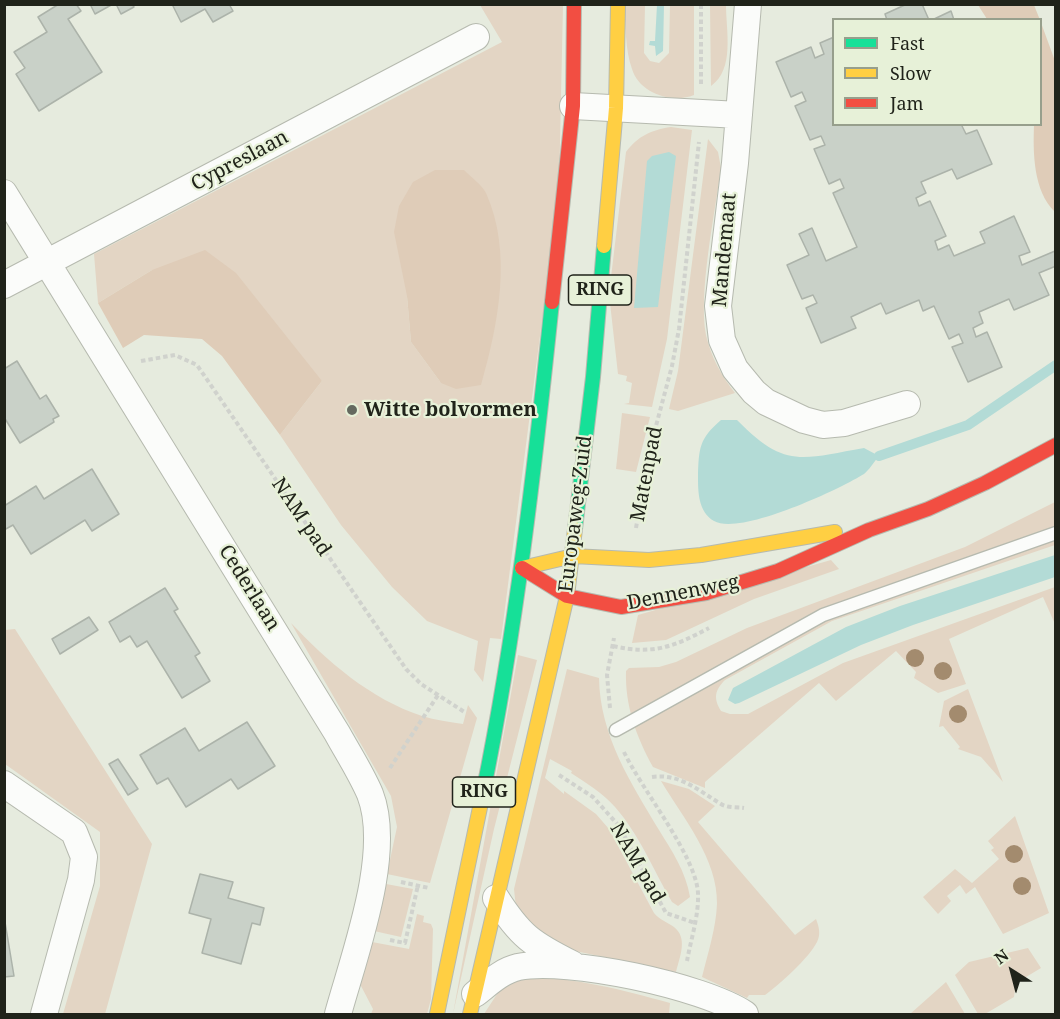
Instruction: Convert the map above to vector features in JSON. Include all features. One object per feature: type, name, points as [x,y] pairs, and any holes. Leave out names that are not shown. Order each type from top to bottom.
[{"type":"main road","name":"RING","points":[[437,1014],[499,715],[522,568],[547,369],[573,106],[574,4]]},
{"type":"main road","name":"Europaweg-Zuid","points":[[472,1004],[567,596],[573,556],[593,377],[616,108],[618,4]]},
{"type":"main road","name":"Dennenweg","points":[[522,568],[567,596],[621,607],[675,599],[742,582],[826,551],[869,530],[928,509],[985,483],[1056,445]]},
{"type":"main road","name":"Dennenweg","points":[[522,568],[573,556],[630,560],[701,555],[841,531],[869,530]]},
{"type":"street","name":"Mandemaat","points":[[748,4],[743,40],[739,115],[718,306],[722,340],[735,369],[754,392],[766,402],[804,420],[822,425],[863,419],[907,404]]},
{"type":"street","name":"Cypreslaan","points":[[4,285],[476,37]]},
{"type":"street","points":[[573,106],[739,115]]},
{"type":"street","name":"Cederlaan","points":[[4,193],[337,733],[370,795],[377,824],[374,876],[338,1014]]},
{"type":"street","points":[[4,783],[74,832],[84,857],[81,880],[44,1014]]},
{"type":"street","points":[[496,898],[513,926],[528,940],[580,968]]},
{"type":"street","points":[[472,1004],[499,975],[517,967],[580,968],[681,988],[726,1004],[745,1014]]},
{"type":"lane","points":[[616,730],[823,615],[1056,533]]},
{"type":"path","name":"Matenpad","points":[[630,560],[648,456],[672,366],[679,329],[701,112],[701,4]]},
{"type":"path","name":"NAM pad","points":[[116,372],[144,360],[175,355],[196,365],[387,644],[421,684],[475,718]]},
{"type":"path","points":[[616,730],[608,699],[607,675],[621,607]]},
{"type":"path","points":[[370,795],[438,695]]},
{"type":"path","name":"NAM pad","points":[[554,772],[592,797],[619,826],[666,914],[695,923],[698,895],[691,866],[644,788],[616,730]]},
{"type":"path","points":[[652,777],[664,776],[676,779],[711,796],[722,806],[744,808]]},
{"type":"path","points":[[404,882],[434,888]]},
{"type":"path","points":[[359,934],[405,943],[418,885]]},
{"type":"shaded area","points":[[480,5],[563,5],[559,188],[501,639],[490,638],[483,682],[474,670],[478,641],[427,621],[392,587],[341,525],[280,435],[322,381],[152,270],[98,303],[94,254],[502,42]],"holes":[[[407,296],[441,383],[411,342]]]},
{"type":"shaded area","points":[[624,5],[645,5],[644,53],[650,61],[659,63],[669,53],[670,5],[694,5],[694,95],[676,98],[657,94],[649,90],[636,77],[628,54]]},
{"type":"shaded area","points":[[710,5],[726,5],[728,38],[723,70],[719,79],[711,86]]},
{"type":"shaded area","points":[[978,5],[1034,5],[1039,18],[986,18]]},
{"type":"shaded area","points":[[1042,25],[1055,61],[1055,212],[1042,193],[1038,182],[1034,126],[1042,126]]},
{"type":"shaded area","points":[[671,127],[692,130],[667,339],[652,407],[624,404],[629,403],[632,383],[626,381],[627,376],[618,374],[609,294],[626,152],[646,135]]},
{"type":"shaded area","points":[[708,139],[718,152],[721,168],[706,276],[704,318],[708,343],[714,358],[735,393],[678,411],[669,409],[678,371]]},
{"type":"shaded area","points":[[435,170],[464,170],[482,187],[494,216],[499,240],[501,264],[497,314],[481,385],[456,389],[441,383],[411,342],[407,296],[394,232],[399,206],[413,182]]},
{"type":"shaded area","points":[[205,250],[236,273],[322,381],[280,435],[222,356],[202,339],[144,335],[123,348],[98,303],[152,270]]},
{"type":"shaded area","points":[[622,413],[650,417],[636,472],[616,469]]},
{"type":"shaded area","points":[[1055,502],[1055,545],[832,621],[725,680],[717,691],[716,698],[721,711],[730,714],[748,714],[843,663],[1055,587],[1055,624],[1043,597],[949,639],[966,684],[938,693],[914,678],[916,672],[896,651],[836,701],[819,683],[705,782],[705,788],[653,767],[641,744],[630,709],[626,684],[626,671],[629,668],[659,667],[676,662],[747,628],[965,547]]},
{"type":"shaded area","points":[[831,560],[839,569],[754,599],[666,640],[632,643],[638,615]]},
{"type":"shaded area","points":[[291,623],[335,665],[385,700],[422,716],[463,724],[468,705],[477,718],[430,883],[387,874],[397,827],[391,796]]},
{"type":"shaded area","points":[[15,629],[152,844],[105,1014],[63,1014],[100,886],[100,832],[5,764],[5,630]]},
{"type":"shaded area","points":[[518,655],[537,660],[494,829],[453,1014]]},
{"type":"shaded area","points":[[567,669],[599,678],[605,720],[611,739],[628,777],[678,862],[690,897],[678,906],[672,902],[632,829],[615,807],[600,793],[571,773],[572,771],[550,759],[545,778],[564,794],[564,791],[596,814],[609,829],[654,913],[678,931],[682,948],[676,972],[551,946],[516,908],[514,889]]},
{"type":"shaded area","points":[[968,689],[1003,782],[981,757],[958,749],[960,747],[943,726],[939,727],[944,701]]},
{"type":"shaded area","points":[[661,781],[689,789],[715,806],[698,822],[795,935],[816,919],[819,936],[813,948],[793,971],[765,995],[749,995],[747,998],[702,977],[715,922],[716,887],[706,855]]},
{"type":"shaded area","points":[[1015,816],[1049,913],[1003,934],[975,887],[966,894],[960,885],[947,896],[951,901],[938,914],[923,897],[955,869],[972,883],[999,859],[991,850],[994,848],[988,841]]},
{"type":"shaded area","points":[[386,884],[413,889],[401,937],[374,931]]},
{"type":"shaded area","points":[[417,914],[424,916],[423,922],[431,924],[433,929],[431,999],[427,1014],[371,1014],[373,1009],[360,984],[372,942],[409,949]]},
{"type":"shaded area","points":[[1028,948],[1041,968],[1016,983],[1014,997],[985,1014],[978,1014],[955,975],[969,962]]},
{"type":"shaded area","points":[[524,977],[561,979],[634,993],[670,1003],[669,1014],[484,1014],[499,991]]},
{"type":"shaded area","points":[[946,982],[965,1014],[910,1014]]},
{"type":"water","points":[[657,5],[664,5],[663,51],[656,56],[655,46],[649,45],[650,41],[655,41]]},
{"type":"water","points":[[669,152],[676,156],[658,307],[634,308],[647,161],[652,156]]},
{"type":"water","points":[[721,420],[737,420],[768,447],[795,456],[809,457],[864,448],[879,456],[864,474],[812,500],[766,517],[727,524],[714,521],[709,517],[702,507],[698,488],[699,458],[704,439]]},
{"type":"water","points":[[1055,555],[1055,577],[861,645],[739,703],[735,704],[728,700],[733,688],[846,627],[900,606]]},
{"type":"building","points":[[59,4],[76,4],[81,11],[68,19],[102,72],[39,111],[16,74],[25,68],[14,52],[47,32],[38,17]]},
{"type":"building","points":[[90,4],[113,4],[95,14]]},
{"type":"building","points":[[116,4],[132,4],[134,7],[121,14]]},
{"type":"building","points":[[172,4],[229,4],[233,11],[213,22],[205,9],[181,22]]},
{"type":"building","points":[[907,4],[922,4],[928,18],[886,18],[885,14]]},
{"type":"building","points":[[951,11],[953,18],[936,18]]},
{"type":"building","points":[[832,38],[832,126],[962,126],[966,134],[977,130],[992,164],[957,179],[952,169],[921,182],[926,193],[916,198],[919,206],[930,201],[946,236],[935,241],[938,250],[949,245],[954,256],[985,243],[980,232],[1014,216],[1030,252],[1019,256],[1022,265],[1055,251],[1056,266],[1039,273],[1049,295],[1014,310],[1009,299],[979,312],[983,323],[973,328],[976,337],[987,332],[1002,367],[968,382],[952,347],[963,343],[959,334],[949,339],[934,306],[923,311],[919,300],[886,314],[881,303],[851,317],[856,328],[821,343],[806,308],[817,303],[813,295],[802,299],[787,265],[809,255],[799,234],[812,228],[826,261],[857,247],[833,193],[844,188],[840,179],[829,184],[814,149],[825,145],[821,136],[810,140],[795,106],[806,101],[802,92],[791,97],[776,62],[811,47],[815,58],[824,54],[820,43]]},
{"type":"building","points":[[17,361],[40,399],[46,395],[59,416],[53,419],[54,422],[20,443],[4,417],[4,369]]},
{"type":"building","points":[[92,469],[119,514],[92,531],[85,520],[31,554],[13,525],[4,530],[4,506],[36,486],[44,499]]},
{"type":"building","points":[[165,588],[178,609],[174,611],[200,653],[195,656],[210,681],[182,698],[147,641],[137,647],[130,636],[120,642],[109,622]]},
{"type":"building","points":[[89,617],[98,630],[60,654],[52,639]]},
{"type":"building","points":[[247,722],[275,766],[238,789],[231,779],[186,807],[168,778],[157,784],[140,755],[185,728],[199,751]]},
{"type":"building","points":[[118,759],[138,789],[128,795],[109,764]]},
{"type":"building","points":[[200,874],[233,882],[228,898],[264,908],[260,925],[252,923],[241,964],[202,953],[211,919],[189,913]]},
{"type":"building","points":[[4,916],[14,976],[4,977]]},
{"type":"waterway","points":[[879,456],[968,425],[1056,365]]},
{"type":"traffic: fast","points":[[575,529],[593,377],[604,246]]},
{"type":"traffic: fast","points":[[483,793],[524,548],[552,302]]},
{"type":"traffic: slow","points":[[604,246],[616,108],[618,4]]},
{"type":"traffic: slow","points":[[470,1014],[567,596],[575,529]]},
{"type":"traffic: slow","points":[[522,568],[573,556],[649,560],[701,555],[835,532]]},
{"type":"traffic: slow","points":[[437,1014],[483,793]]},
{"type":"traffic: jam","points":[[552,302],[573,106],[574,4]]},
{"type":"traffic: jam","points":[[522,568],[567,596],[621,607],[706,593],[778,571],[869,530],[928,509],[985,483],[1056,445]]},
{"type":"place","name":"Witte bolvormen","points":[[352,410]]}]
